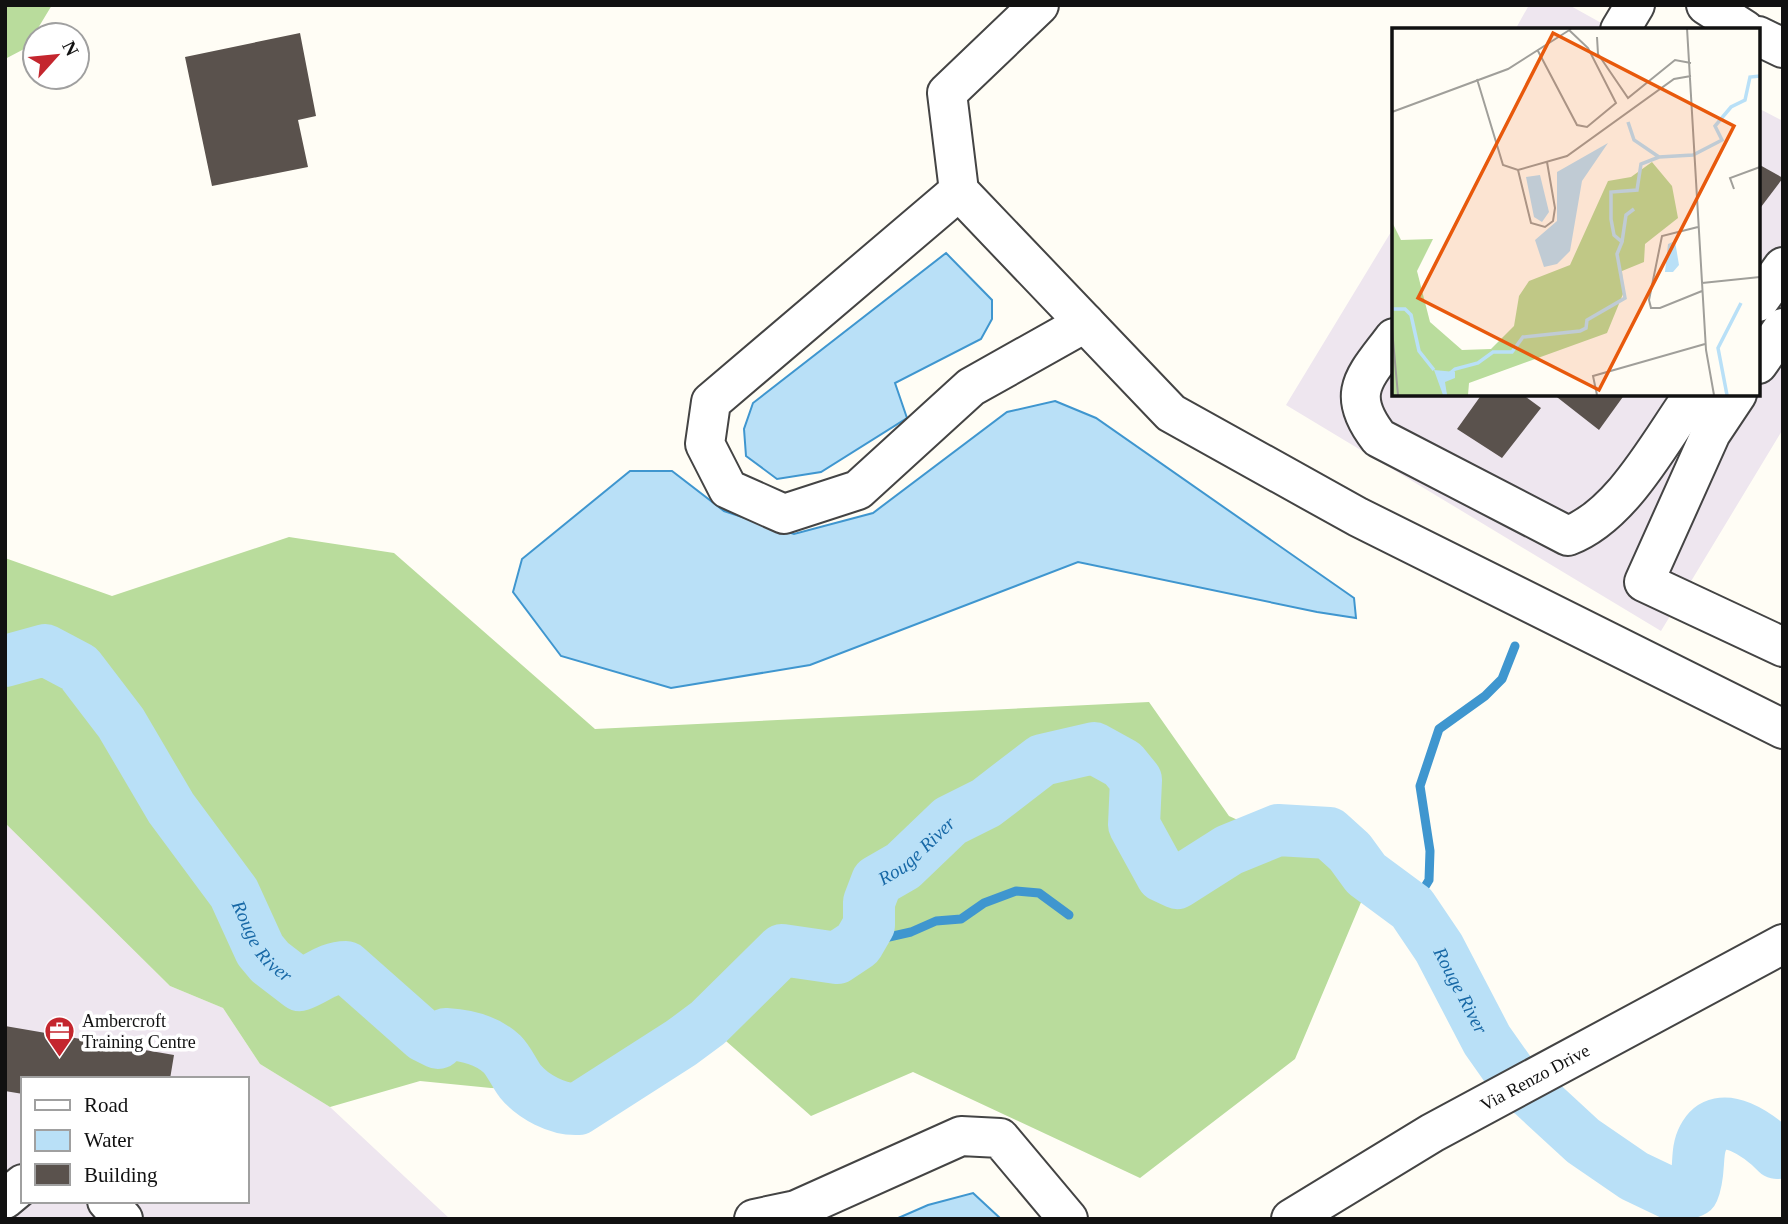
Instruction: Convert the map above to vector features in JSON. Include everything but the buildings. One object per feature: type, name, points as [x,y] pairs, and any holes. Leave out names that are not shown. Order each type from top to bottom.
[{"type":"street","points":[[1039,5],[947,93],[959,191],[1171,413],[1358,517],[1783,729]]},
{"type":"street","points":[[1621,28],[1635,5]]},
{"type":"street","points":[[1706,5],[1742,28]]},
{"type":"street","points":[[1760,37],[1783,48]]},
{"type":"street","points":[[959,191],[711,402],[705,444],[728,489],[784,514],[859,490],[971,387],[1085,323]]},
{"type":"street","points":[[1760,299],[1783,267]]},
{"type":"street","points":[[1760,360],[1783,328]]},
{"type":"street","points":[[1392,341],[1361,383],[1359,393],[1365,420],[1379,438],[1568,536],[1588,528],[1609,511],[1692,396]]},
{"type":"street","points":[[923,394],[971,387]]},
{"type":"street","points":[[1736,396],[1711,433],[1644,582],[1783,647]]},
{"type":"street","name":"Via Renzo Drive","points":[[1291,1219],[1432,1133],[1783,944]]},
{"type":"street","points":[[754,1219],[796,1210],[961,1136],[1000,1138],[1068,1219]]},
{"type":"street","points":[[5,1199],[21,1186]]},
{"type":"street","points":[[109,1203],[123,1219]]},
{"type":"shaded area","points":[[1529,5],[1569,5],[1610,28],[1516,28]]},
{"type":"shaded area","points":[[1760,109],[1783,121],[1783,429],[1661,631],[1286,405],[1392,230],[1392,396],[1760,396]]},
{"type":"shaded area","points":[[5,823],[170,986],[223,1008],[260,1064],[330,1107],[450,1219],[5,1219]]},
{"type":"green space","points":[[5,5],[52,5],[42,21],[21,21],[21,51],[5,59]]},
{"type":"green space","points":[[289,537],[394,553],[595,729],[1149,702],[1229,816],[1370,881],[1295,1059],[1140,1178],[913,1072],[811,1116],[701,1019],[632,1066],[580,1091],[491,1088],[420,1081],[330,1107],[260,1064],[223,1008],[170,986],[5,823],[5,558],[112,596]]},
{"type":"water","points":[[946,253],[992,300],[992,319],[981,339],[895,383],[907,418],[821,472],[777,479],[746,456],[744,429],[753,403]]},
{"type":"water","points":[[1055,401],[1096,418],[1354,598],[1356,618],[1078,562],[810,665],[671,688],[561,656],[513,592],[522,559],[630,471],[672,471],[724,511],[794,534],[873,513],[1007,412]]},
{"type":"water","points":[[973,1193],[1001,1219],[896,1219],[928,1205]]},
{"type":"waterway","points":[[1412,908],[1429,880],[1430,851],[1420,786],[1439,729],[1485,696],[1502,679],[1515,646]]},
{"type":"waterway","name":"Rouge River","points":[[5,661],[45,650],[79,668],[121,723],[171,808],[234,893],[260,950],[270,962],[300,985],[328,971],[346,967],[424,1036],[438,1043],[446,1034],[476,1039],[490,1045],[502,1054],[520,1081],[532,1092],[562,1107],[578,1109],[681,1043],[708,1023],[782,950],[837,958],[858,944],[869,925],[869,902],[877,881],[903,866],[950,821],[986,803],[1042,760],[1094,748],[1123,764],[1136,780],[1134,825],[1162,876],[1177,883],[1229,850],[1278,830],[1329,833],[1350,852],[1366,874],[1412,908],[1439,948],[1487,1040],[1518,1084],[1583,1141],[1634,1176],[1678,1197],[1693,1191],[1703,1138],[1710,1128],[1720,1124],[1741,1127],[1777,1153],[1783,1151]]},
{"type":"waterway","points":[[858,944],[911,932],[936,921],[961,919],[984,903],[1016,891],[1039,893],[1069,915]]},
{"type":"place","name":"Ambercroft Training Centre","points":[[59,1058]]}]
